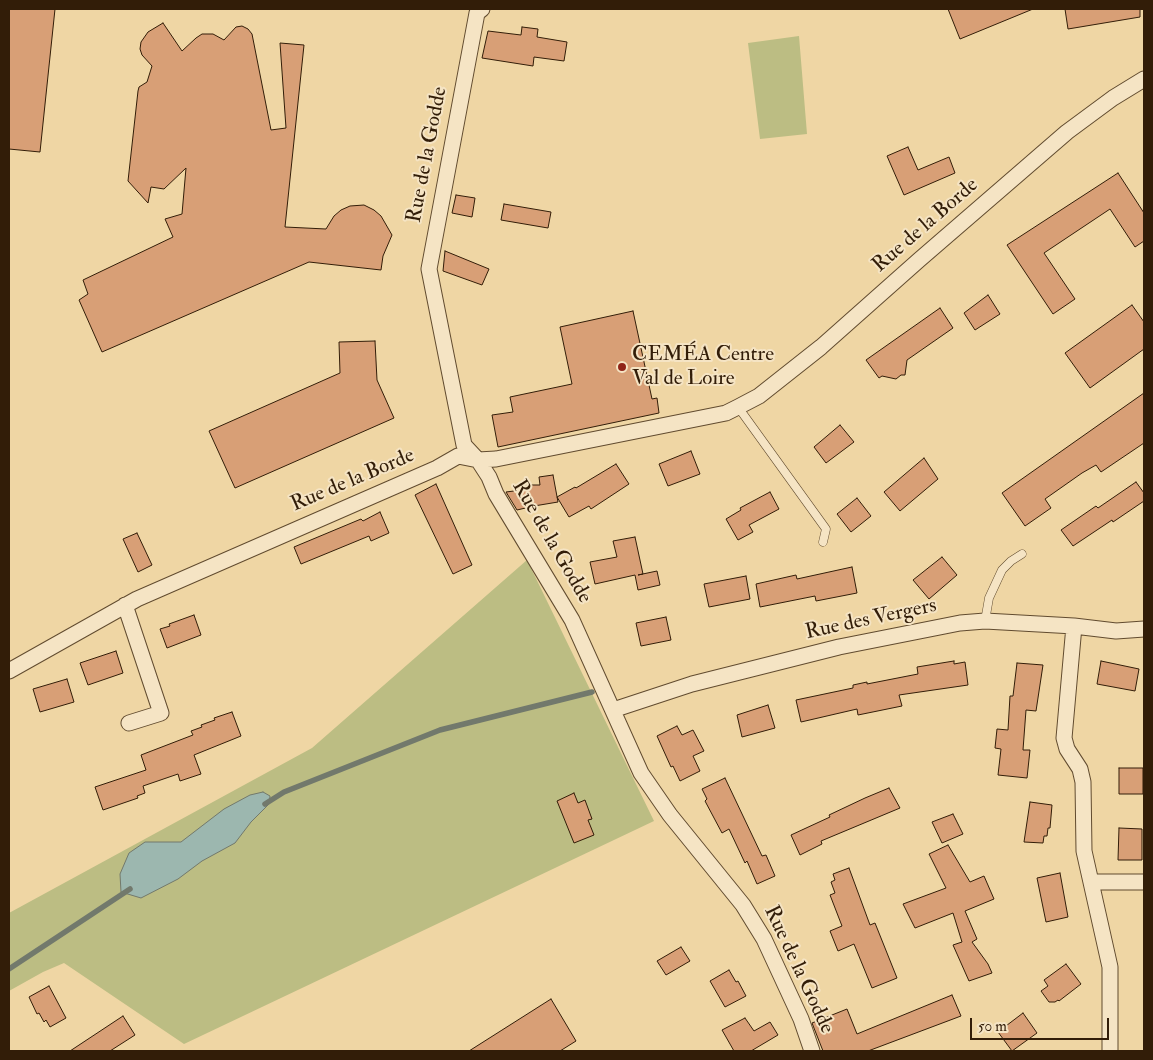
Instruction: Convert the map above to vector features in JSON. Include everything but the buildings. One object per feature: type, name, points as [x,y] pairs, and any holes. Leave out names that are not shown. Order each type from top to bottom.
[{"type":"street","name":"Rue de la Godde","points":[[482,9],[477,13],[429,269],[464,445],[478,460],[489,477],[496,494],[572,620],[641,773],[670,814],[743,905],[764,939],[801,1019],[812,1051]]},
{"type":"street","name":"Rue de la Borde","points":[[9,672],[125,605],[209,566],[437,468],[458,456],[478,460],[496,459],[726,413],[738,407],[759,396],[821,347],[1067,132],[1113,98],[1144,79]]},
{"type":"street","points":[[125,605],[161,712],[130,723]]},
{"type":"street","name":"Rue des Vergers","points":[[612,710],[692,684],[839,647],[960,623],[985,621],[1074,626],[1116,631],[1144,629]]},
{"type":"street","points":[[1074,626],[1064,738],[1067,749],[1080,769],[1083,782],[1084,851],[1110,967],[1110,1051]]},
{"type":"street","points":[[1091,882],[1144,882]]},
{"type":"lane","points":[[738,407],[826,530],[823,542]]},
{"type":"lane","points":[[985,621],[989,598],[1002,570],[1022,554]]},
{"type":"green space","points":[[799,36],[807,134],[760,139],[748,43]]},
{"type":"green space","points":[[527,560],[654,821],[184,1044],[64,963],[43,972],[9,991],[9,913],[312,748]]},
{"type":"water","points":[[263,792],[270,796],[269,804],[251,822],[235,843],[202,861],[178,879],[141,898],[121,892],[120,874],[129,853],[145,842],[181,842],[224,809],[250,795]]},
{"type":"waterway","points":[[265,804],[284,792],[440,730],[592,692]]},
{"type":"waterway","points":[[9,969],[130,889]]},
{"type":"place","name":"CEMÉA Centre Val de Loire","points":[[622,367]]}]
